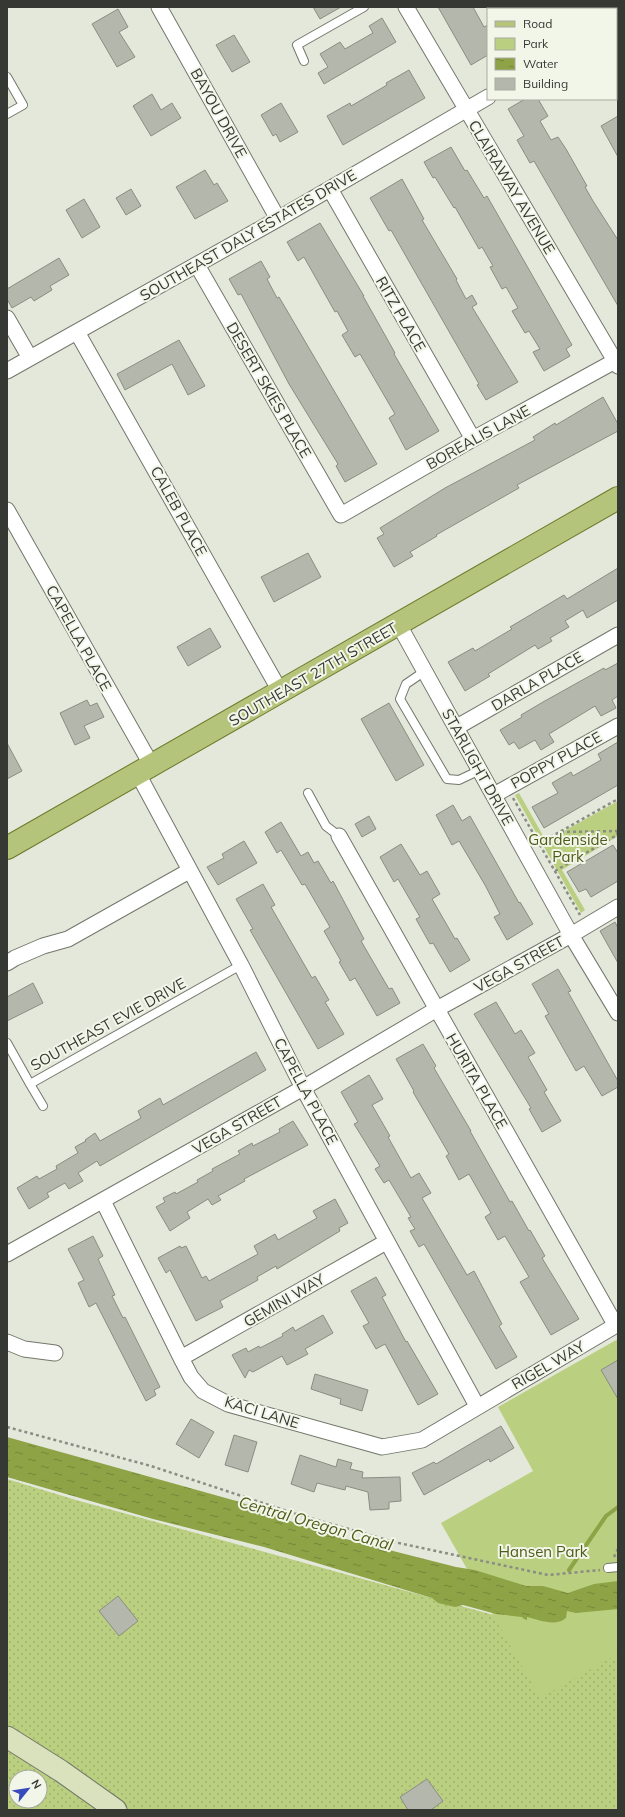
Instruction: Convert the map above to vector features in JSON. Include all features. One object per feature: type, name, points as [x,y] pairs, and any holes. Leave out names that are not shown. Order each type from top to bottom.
[{"type":"main road","name":"SOUTHEAST 27TH STREET","points":[[7,848],[280,691],[399,625],[618,498]]},
{"type":"street","name":"BAYOU DRIVE","points":[[159,7],[278,219]]},
{"type":"street","name":"CLAIRAWAY AVENUE","points":[[406,7],[616,363]]},
{"type":"street","name":"SOUTHEAST DALY ESTATES DRIVE","points":[[7,371],[278,219],[487,99]]},
{"type":"street","name":"RITZ PLACE","points":[[330,189],[473,439]]},
{"type":"street","name":"DESERT SKIES PLACE","points":[[197,264],[341,515]]},
{"type":"street","points":[[7,318],[30,358]]},
{"type":"street","name":"CALEB PLACE","points":[[77,332],[280,691]]},
{"type":"street","name":"BOREALIS LANE","points":[[341,515],[473,439],[616,363]]},
{"type":"street","name":"CAPELLA PLACE","points":[[7,510],[145,770],[189,870],[241,965],[303,1088],[477,1406]]},
{"type":"street","name":"STARLIGHT DRIVE","points":[[399,625],[457,727],[571,935],[616,1004]]},
{"type":"street","name":"DARLA PLACE","points":[[457,727],[618,635]]},
{"type":"street","name":"POPPY PLACE","points":[[494,796],[507,787],[618,726]]},
{"type":"street","name":"HURITA PLACE","points":[[339,836],[617,1325]]},
{"type":"street","points":[[7,963],[43,946],[68,939],[189,870]]},
{"type":"street","name":"VEGA STREET","points":[[7,1254],[303,1088],[437,1009],[571,935],[618,907]]},
{"type":"street","name":"KACI LANE","points":[[103,1201],[191,1377],[204,1391],[228,1404],[382,1447],[422,1440],[477,1406]]},
{"type":"street","name":"GEMINI WAY","points":[[181,1358],[386,1242]]},
{"type":"street","name":"RIGEL WAY","points":[[477,1406],[617,1325]]},
{"type":"street","points":[[7,1342],[24,1349],[55,1354]]},
{"type":"street","points":[[7,1737],[61,1771],[116,1810]]},
{"type":"lane","points":[[304,61],[297,45],[364,7]]},
{"type":"lane","points":[[7,77],[23,105],[7,114]]},
{"type":"lane","points":[[425,671],[406,684],[400,699],[447,779],[459,780],[480,770]]},
{"type":"lane","points":[[308,793],[326,826],[339,836]]},
{"type":"lane","name":"SOUTHEAST EVIE DRIVE","points":[[7,1043],[30,1084],[241,965]]},
{"type":"lane","points":[[30,1084],[43,1106]]},
{"type":"lane","points":[[608,1568],[618,1567]]},
{"type":"path","points":[[507,787],[586,926]]},
{"type":"path","points":[[540,843],[618,799]]},
{"type":"path","points":[[540,878],[556,871],[617,835],[618,831],[559,832]]},
{"type":"path","points":[[7,1427],[151,1466],[293,1513],[394,1542],[548,1575],[608,1568]]},
{"type":"green space","name":"Gardenside Park","points":[[519,793],[546,841],[618,801],[618,836],[562,870],[585,910],[581,913],[515,795]]},
{"type":"green space","name":"Hansen Park","points":[[618,1339],[618,1654],[540,1698],[441,1523],[533,1471],[498,1407]]},
{"type":"green space","points":[[7,1479],[76,1500],[541,1628],[618,1613],[618,1810],[7,1810]]},
{"type":"water","points":[[7,1437],[240,1502],[303,1526],[338,1537],[456,1567],[475,1570],[526,1586],[543,1586],[568,1593],[594,1584],[618,1581],[618,1609],[576,1613],[567,1611],[566,1618],[562,1621],[552,1622],[527,1617],[527,1620],[522,1617],[496,1614],[463,1605],[455,1607],[438,1603],[432,1598],[264,1547],[153,1519],[7,1477]]},
{"type":"building","points":[[313,7],[341,7],[320,19]]},
{"type":"building","points":[[438,7],[473,7],[484,27],[487,26],[487,56],[471,65]]},
{"type":"building","points":[[118,9],[128,27],[119,32],[135,57],[117,67],[92,24]]},
{"type":"building","points":[[382,18],[396,42],[324,84],[318,73],[328,67],[320,54],[340,42],[345,49],[373,33],[369,26]]},
{"type":"building","points":[[234,35],[250,62],[232,72],[216,45]]},
{"type":"building","points":[[409,70],[425,98],[343,145],[327,116],[350,103],[351,106]]},
{"type":"building","points":[[152,94],[161,110],[172,103],[181,118],[151,136],[133,106]]},
{"type":"building","points":[[523,100],[539,100],[548,116],[540,121],[551,140],[558,137],[566,149],[587,186],[585,187],[593,201],[618,240],[618,306],[534,161],[530,163],[517,140],[524,136],[508,109]]},
{"type":"building","points":[[281,103],[298,132],[280,142],[276,134],[273,136],[261,115]]},
{"type":"building","points":[[618,116],[618,157],[601,126]]},
{"type":"building","points":[[451,147],[465,171],[467,170],[484,198],[487,196],[572,345],[566,349],[570,356],[544,371],[533,352],[540,349],[529,331],[525,333],[512,311],[518,308],[506,287],[502,289],[490,267],[493,266],[482,247],[479,249],[455,207],[454,208],[435,177],[433,178],[424,162]]},
{"type":"building","points":[[205,170],[214,185],[217,183],[228,201],[195,219],[176,187]]},
{"type":"building","points":[[402,179],[424,219],[422,220],[457,279],[456,280],[466,299],[472,295],[477,304],[472,307],[518,382],[486,400],[477,385],[479,384],[391,230],[389,231],[370,198]]},
{"type":"building","points":[[131,189],[141,206],[126,215],[116,198]]},
{"type":"building","points":[[84,199],[100,227],[82,238],[66,210]]},
{"type":"building","points":[[320,223],[364,296],[395,353],[394,354],[439,431],[406,450],[389,418],[395,414],[360,354],[355,357],[342,335],[348,331],[337,311],[335,312],[304,257],[298,261],[287,242]]},
{"type":"building","points":[[59,258],[69,275],[50,286],[52,290],[34,301],[31,297],[12,308],[7,299],[7,289]]},
{"type":"building","points":[[261,261],[270,277],[267,279],[277,298],[279,297],[377,464],[345,482],[336,466],[338,464],[289,384],[241,294],[238,295],[229,279]]},
{"type":"building","points":[[179,340],[205,386],[188,395],[172,364],[125,390],[117,374]]},
{"type":"building","points":[[603,397],[618,424],[618,431],[517,485],[519,488],[436,535],[437,536],[410,552],[413,556],[394,567],[377,538],[384,534],[380,528],[445,488],[535,440],[533,437],[555,423],[556,425]]},
{"type":"building","points":[[308,553],[321,577],[274,602],[261,577]]},
{"type":"building","points":[[618,568],[618,600],[587,618],[583,610],[565,621],[569,627],[550,638],[552,641],[538,649],[535,645],[488,674],[490,676],[465,691],[448,662],[473,648],[475,651],[512,629],[510,627],[564,595],[567,599]]},
{"type":"building","points":[[210,628],[221,647],[188,666],[177,647]]},
{"type":"building","points":[[618,663],[618,696],[612,700],[616,708],[601,716],[595,706],[549,734],[554,742],[541,750],[535,740],[519,749],[514,742],[509,745],[500,730],[543,702],[604,668],[605,670]]},
{"type":"building","points":[[87,700],[90,706],[97,703],[104,717],[84,726],[90,738],[75,745],[60,713]]},
{"type":"building","points":[[389,703],[424,765],[396,781],[361,719]]},
{"type":"building","points":[[618,742],[618,785],[544,828],[532,807],[558,793],[552,783],[571,772],[573,776],[601,760],[598,754]]},
{"type":"building","points":[[7,743],[22,771],[7,779]]},
{"type":"building","points":[[453,805],[462,821],[470,816],[519,903],[520,902],[533,924],[507,940],[494,917],[500,914],[485,885],[459,841],[452,845],[436,815]]},
{"type":"building","points":[[369,816],[376,829],[362,837],[355,824]]},
{"type":"building","points":[[281,822],[301,856],[308,852],[314,863],[318,861],[331,883],[333,881],[364,939],[361,941],[389,989],[392,988],[400,1003],[377,1016],[355,978],[350,981],[339,962],[341,961],[324,931],[330,927],[305,884],[302,885],[281,850],[277,853],[265,832]]},
{"type":"building","points":[[244,841],[257,863],[218,885],[207,867],[224,858],[222,854]]},
{"type":"building","points":[[401,844],[420,875],[427,871],[440,894],[432,899],[455,939],[457,938],[470,960],[450,972],[433,943],[430,944],[416,919],[420,917],[398,879],[394,882],[380,857]]},
{"type":"building","points":[[613,845],[618,853],[618,881],[591,897],[586,889],[579,892],[567,872]]},
{"type":"building","points":[[263,884],[275,905],[271,907],[312,978],[315,976],[329,1000],[325,1002],[344,1034],[318,1049],[250,930],[253,929],[236,899]]},
{"type":"building","points":[[615,922],[618,928],[618,963],[600,931]]},
{"type":"building","points":[[558,969],[571,991],[568,992],[618,1081],[618,1087],[602,1096],[584,1066],[576,1071],[545,1016],[549,1014],[532,984]]},
{"type":"building","points":[[33,983],[43,1003],[7,1021],[7,997]]},
{"type":"building","points":[[496,1002],[515,1034],[521,1030],[535,1053],[528,1057],[547,1090],[544,1092],[561,1121],[542,1132],[529,1109],[531,1108],[474,1014]]},
{"type":"building","points":[[423,1044],[436,1066],[434,1068],[510,1202],[512,1201],[529,1231],[530,1230],[545,1256],[542,1258],[579,1319],[551,1335],[520,1282],[529,1277],[505,1236],[498,1240],[485,1217],[491,1213],[469,1174],[459,1180],[446,1156],[449,1154],[413,1092],[414,1091],[396,1059]]},
{"type":"building","points":[[256,1052],[266,1070],[100,1166],[97,1161],[78,1173],[83,1181],[69,1189],[65,1183],[47,1193],[49,1197],[29,1209],[17,1188],[37,1176],[39,1179],[57,1169],[56,1166],[78,1153],[75,1147],[86,1141],[85,1140],[95,1133],[100,1141],[141,1118],[138,1111],[160,1098],[163,1105]]},
{"type":"building","points":[[369,1075],[383,1099],[372,1105],[390,1136],[388,1137],[411,1178],[419,1173],[431,1193],[422,1198],[467,1275],[474,1271],[502,1324],[499,1326],[517,1357],[496,1369],[424,1244],[419,1247],[410,1231],[415,1229],[408,1218],[411,1217],[389,1180],[384,1183],[375,1169],[380,1166],[354,1124],[358,1122],[341,1092]]},
{"type":"building","points":[[293,1121],[308,1145],[244,1179],[245,1181],[218,1196],[221,1200],[212,1205],[208,1199],[187,1212],[190,1218],[170,1231],[156,1207],[165,1202],[163,1198],[175,1192],[176,1194],[198,1182],[197,1180],[213,1171],[212,1169],[240,1154],[238,1151],[252,1143],[253,1146],[280,1132],[279,1129]]},
{"type":"building","points":[[335,1199],[348,1223],[339,1228],[340,1231],[277,1269],[276,1266],[257,1277],[258,1280],[220,1301],[223,1307],[196,1321],[170,1270],[166,1273],[158,1258],[180,1246],[181,1248],[186,1246],[202,1278],[206,1276],[209,1281],[258,1254],[254,1246],[275,1234],[278,1240],[317,1218],[313,1211]]},
{"type":"building","points":[[93,1236],[103,1256],[98,1259],[115,1295],[112,1296],[123,1318],[125,1317],[160,1387],[154,1390],[156,1395],[146,1401],[96,1303],[89,1307],[78,1283],[84,1280],[68,1249]]},
{"type":"building","points":[[376,1277],[386,1295],[382,1297],[406,1342],[407,1341],[438,1394],[418,1405],[385,1344],[376,1349],[363,1326],[369,1323],[351,1291]]},
{"type":"building","points":[[323,1315],[333,1333],[305,1349],[308,1354],[287,1365],[282,1356],[253,1372],[249,1370],[245,1378],[232,1355],[246,1348],[248,1352],[259,1346],[260,1348],[283,1336],[282,1334],[293,1327],[295,1331]]},
{"type":"building","points":[[618,1360],[618,1399],[601,1370]]},
{"type":"building","points":[[315,1374],[368,1390],[362,1411],[340,1404],[341,1399],[311,1389]]},
{"type":"building","points":[[191,1419],[214,1432],[199,1458],[176,1444]]},
{"type":"building","points":[[501,1426],[514,1448],[490,1462],[489,1459],[424,1495],[412,1473],[434,1462],[436,1464]]},
{"type":"building","points":[[234,1435],[257,1442],[248,1472],[225,1465]]},
{"type":"building","points":[[300,1455],[336,1467],[338,1459],[352,1463],[350,1469],[363,1472],[362,1478],[400,1477],[401,1501],[389,1502],[389,1509],[370,1510],[368,1492],[346,1486],[345,1490],[317,1483],[314,1492],[291,1484]]},
{"type":"building","points":[[118,1596],[138,1621],[119,1636],[99,1611]]},
{"type":"building","points":[[427,1779],[443,1801],[431,1810],[408,1810],[400,1797]]},
{"type":"waterway","points":[[569,1570],[606,1516],[618,1507]]},
{"type":"water label","name":"Central Oregon Canal","points":[[316,1523]]}]
